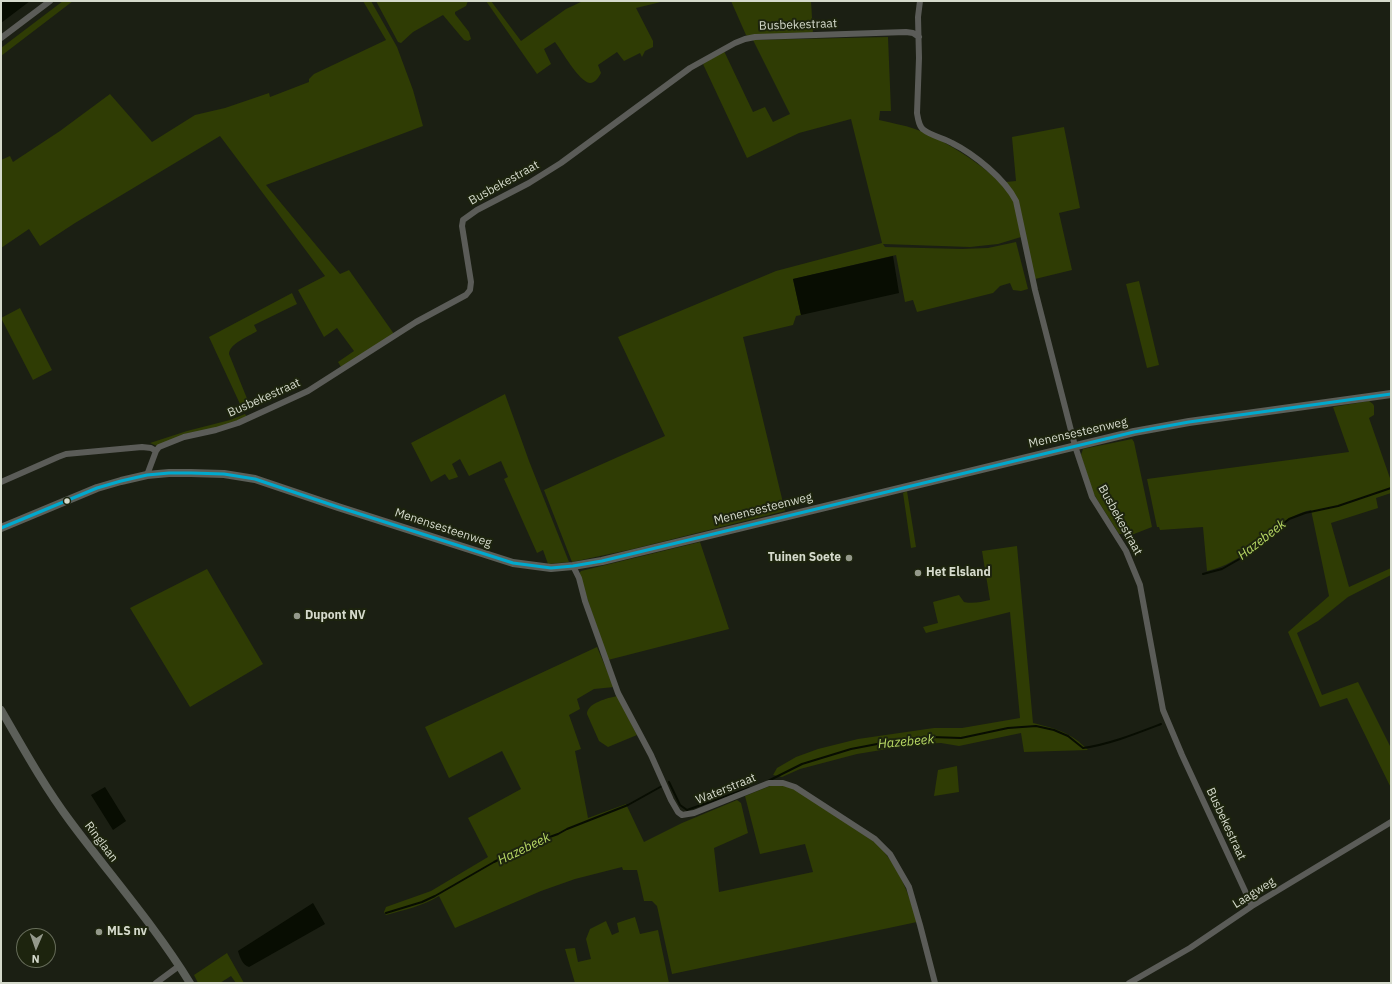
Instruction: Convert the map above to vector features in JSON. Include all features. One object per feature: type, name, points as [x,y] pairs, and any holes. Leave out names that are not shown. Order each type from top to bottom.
[{"type":"street","points":[[1,38],[50,1]]},
{"type":"street","name":"Busbekestraat","points":[[920,1],[918,16],[919,58],[917,114],[919,122],[923,130],[954,144],[988,168],[1011,191],[1016,201],[1035,290],[1075,446],[1092,497],[1126,551],[1140,585],[1163,710],[1182,755],[1252,906]]},
{"type":"street","name":"Busbekestraat","points":[[156,451],[159,447],[184,437],[216,430],[238,423],[308,391],[416,322],[466,295],[470,290],[471,282],[462,226],[463,220],[477,210],[529,183],[561,163],[684,72],[721,50],[745,39],[755,37],[906,32],[919,36]]},
{"type":"street","name":"Menensesteenweg","points":[[1,528],[97,488],[147,475],[191,473],[224,474],[255,479],[513,563],[551,568],[573,566],[602,561],[1134,432],[1189,422],[1391,394]]},
{"type":"street","points":[[1,482],[66,454],[142,446],[156,451],[147,475]]},
{"type":"street","name":"Waterstraat","points":[[573,566],[579,578],[585,601],[618,693],[651,755],[678,812],[682,815],[694,813],[769,783],[783,782],[795,787],[868,835],[883,846],[890,854],[909,887],[935,983]]},
{"type":"street","name":"Ringlaan","points":[[1,710],[39,775],[69,820],[179,966],[190,983]]},
{"type":"street","name":"Laagweg","points":[[1129,983],[1190,948],[1252,906],[1391,822]]},
{"type":"street","points":[[156,983],[179,966]]},
{"type":"green space","points":[[63,1],[73,1],[1,56],[1,48]]},
{"type":"green space","points":[[363,1],[371,1],[397,47],[413,90],[423,126],[266,185],[340,274],[349,270],[394,334],[341,367],[338,362],[354,351],[337,328],[324,337],[298,290],[325,276],[220,136],[75,223],[40,246],[29,229],[1,248],[1,160],[10,156],[13,162],[60,131],[110,94],[152,142],[195,115],[225,108],[269,93],[270,97],[309,82],[309,79],[314,74],[386,40]]},
{"type":"green space","points":[[376,1],[468,1],[466,6],[455,12],[455,14],[469,32],[471,39],[468,41],[464,40],[443,15],[413,32],[401,43],[398,42]]},
{"type":"green space","points":[[486,1],[491,1],[521,41],[566,9],[583,1],[665,1],[636,8],[653,41],[653,47],[645,51],[642,57],[640,53],[624,61],[617,52],[598,65],[601,73],[595,81],[590,83],[576,72],[555,42],[544,49],[551,64],[537,74]]},
{"type":"green space","points":[[731,1],[811,1],[813,34],[748,36],[746,35]]},
{"type":"green space","points":[[888,37],[891,111],[880,111],[879,120],[906,126],[940,140],[983,168],[1005,188],[1012,198],[1017,212],[1021,237],[998,244],[970,247],[883,244],[885,247],[962,249],[988,248],[1016,242],[1028,289],[1021,291],[1013,290],[1010,283],[1000,286],[993,293],[917,312],[913,300],[905,302],[896,255],[793,279],[801,315],[796,316],[793,325],[743,337],[785,511],[633,549],[572,562],[544,490],[665,436],[618,337],[776,271],[882,243],[851,119],[799,133],[747,158],[703,64],[724,51],[753,112],[765,107],[773,122],[790,114],[753,40]]},
{"type":"green space","points":[[1064,127],[1080,208],[1059,213],[1072,270],[1035,279],[1022,224],[1006,182],[1016,181],[1012,137]]},
{"type":"green space","points":[[1139,281],[1159,365],[1147,368],[1126,284]]},
{"type":"green space","points":[[292,293],[297,304],[254,325],[257,331],[236,343],[230,350],[229,354],[248,401],[240,404],[209,337]]},
{"type":"green space","points":[[20,308],[52,370],[33,380],[1,318]]},
{"type":"green space","points":[[505,394],[529,461],[569,562],[548,564],[543,550],[537,553],[504,479],[508,477],[501,461],[469,476],[460,459],[452,464],[458,477],[449,480],[445,474],[431,482],[411,443]]},
{"type":"green space","points":[[1369,401],[1374,406],[1374,415],[1369,418],[1391,481],[1391,493],[1376,498],[1378,508],[1331,523],[1349,587],[1391,568],[1391,575],[1348,597],[1318,621],[1297,633],[1322,695],[1358,682],[1391,748],[1391,788],[1347,698],[1320,707],[1288,632],[1329,596],[1311,510],[1283,522],[1235,560],[1207,571],[1203,527],[1160,530],[1159,527],[1157,527],[1147,479],[1349,452],[1333,407]]},
{"type":"green space","points":[[245,414],[247,417],[228,425],[157,446],[150,443],[187,431],[230,420]]},
{"type":"green space","points":[[1132,439],[1134,442],[1152,527],[1134,534],[1119,534],[1093,493],[1081,455],[1083,449]]},
{"type":"green space","points":[[907,491],[916,547],[911,548],[903,493]]},
{"type":"green space","points":[[700,542],[729,629],[608,660],[579,574],[581,571]]},
{"type":"green space","points":[[1017,546],[1033,723],[1063,732],[1075,739],[1088,750],[1024,752],[1021,733],[959,746],[941,743],[918,744],[857,754],[800,769],[782,777],[773,775],[777,768],[796,757],[818,749],[858,739],[934,728],[962,728],[1020,718],[1010,612],[926,633],[923,627],[938,623],[933,602],[959,595],[964,602],[967,603],[990,600],[982,551]]},
{"type":"green space","points":[[207,569],[263,664],[190,707],[130,608]]},
{"type":"green space","points":[[597,647],[614,687],[594,689],[577,699],[580,709],[569,715],[581,749],[575,751],[588,818],[626,804],[644,842],[682,823],[737,800],[741,803],[748,833],[714,848],[719,892],[813,872],[805,844],[760,854],[745,796],[775,784],[793,788],[876,843],[897,870],[906,890],[917,922],[672,974],[657,906],[652,901],[644,901],[637,870],[623,870],[622,867],[575,879],[541,891],[455,928],[439,896],[420,905],[386,915],[384,912],[386,907],[431,891],[488,857],[468,818],[521,789],[502,751],[449,778],[425,727]]},
{"type":"green space","points":[[617,696],[637,735],[608,747],[599,741],[587,714],[590,707],[594,704]]},
{"type":"green space","points":[[957,766],[959,792],[934,796],[938,770]]},
{"type":"green space","points":[[635,917],[640,934],[658,930],[669,983],[575,983],[565,949],[575,948],[578,962],[591,959],[586,939],[590,929],[606,921],[612,935],[619,932],[617,923]]},
{"type":"green space","points":[[227,953],[244,983],[236,983],[231,976],[220,983],[198,983],[194,975]]},
{"type":"shaded area","points":[[1,1],[30,1],[1,23]]},
{"type":"shaded area","points":[[893,256],[899,293],[801,315],[793,279]]},
{"type":"shaded area","points":[[105,787],[126,821],[113,830],[91,795]]},
{"type":"shaded area","points":[[313,903],[325,924],[249,967],[243,963],[238,951]]},
{"type":"waterway","name":"Hazebeek","points":[[1203,574],[1222,569],[1243,557],[1289,519],[1305,513],[1338,506],[1391,488]]},
{"type":"waterway","name":"Hazebeek","points":[[768,781],[802,764],[851,749],[898,740],[931,737],[961,738],[1008,728],[1036,726],[1054,730],[1068,736],[1083,748],[1113,741],[1161,724]]},
{"type":"waterway","name":"Hazebeek","points":[[669,782],[680,805],[687,810],[749,788]]},
{"type":"waterway","name":"Hazebeek","points":[[386,913],[422,902],[530,844],[628,805],[662,786]]},
{"type":"transit line","points":[[1,528],[97,488],[121,481],[147,475],[169,473],[224,474],[255,479],[513,563],[551,568],[573,566],[602,561],[1134,432],[1189,422],[1391,394]]},
{"type":"place","name":"Tuinen Soete","points":[[849,558]]},
{"type":"place","name":"Het Elsland","points":[[918,573]]},
{"type":"place","name":"Dupont NV","points":[[297,616]]},
{"type":"place","name":"MLS nv","points":[[99,932]]}]
